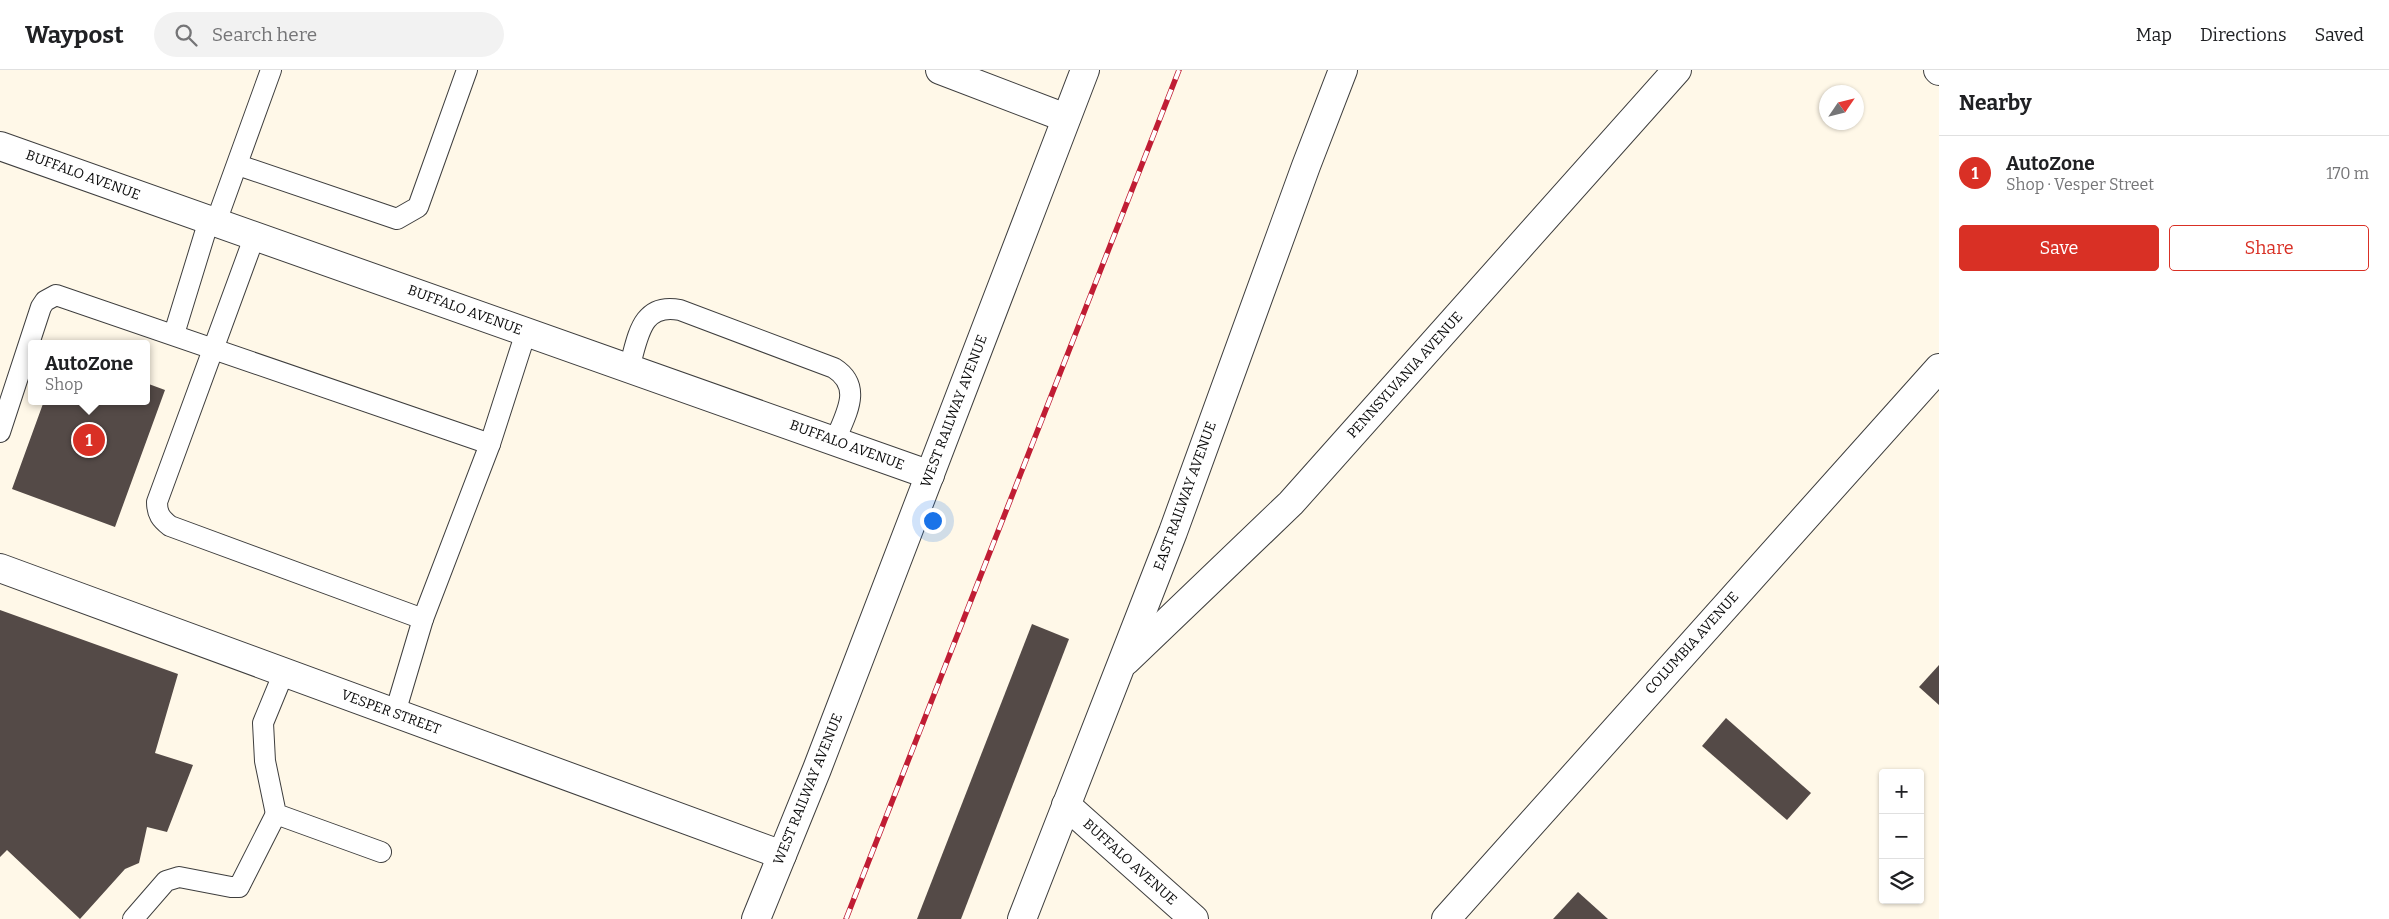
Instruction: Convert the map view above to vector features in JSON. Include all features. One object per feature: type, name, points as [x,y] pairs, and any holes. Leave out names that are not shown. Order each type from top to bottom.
[{"type":"street","points":[[940,70],[1066,118]]},
{"type":"street","name":"WEST RAILWAY AVENUE","points":[[756,919],[930,475],[1084,70]]},
{"type":"street","name":"EAST RAILWAY AVENUE","points":[[1022,919],[1173,532],[1303,175],[1344,70]]},
{"type":"street","name":"PENNSYLVANIA AVENUE","points":[[1120,666],[1291,503],[1677,70]]},
{"type":"street","name":"BUFFALO AVENUE","points":[[0,146],[930,475]]},
{"type":"street","name":"COLUMBIA AVENUE","points":[[1446,919],[1939,368]]},
{"type":"street","name":"VESPER STREET","points":[[0,568],[782,855]]},
{"type":"street","name":"BUFFALO AVENUE","points":[[1066,805],[1194,919]]},
{"type":"lane","points":[[174,334],[212,221],[238,164],[272,70]]},
{"type":"lane","points":[[238,164],[397,219],[418,207],[467,70]]},
{"type":"lane","points":[[255,235],[157,502],[157,511],[162,520],[170,526],[423,619]]},
{"type":"lane","points":[[30,340],[41,307],[50,297],[62,295],[490,444]]},
{"type":"lane","points":[[629,368],[643,324],[650,314],[661,309],[680,310],[834,368],[843,374],[851,391],[835,441]]},
{"type":"lane","points":[[395,713],[423,619],[490,444],[526,332]]},
{"type":"lane","points":[[0,432],[28,347]]},
{"type":"lane","points":[[133,919],[166,881],[179,877],[231,887],[239,886],[276,814],[265,761],[263,723],[284,672]]},
{"type":"lane","points":[[276,814],[381,852]]},
{"type":"building","points":[[150,384],[165,390],[115,527],[12,489],[43,405],[150,405]]},
{"type":"building","points":[[0,610],[178,674],[155,753],[193,765],[167,832],[147,827],[139,863],[125,869],[80,919],[7,850],[0,857]]},
{"type":"building","points":[[1032,624],[1069,639],[961,919],[917,919]]},
{"type":"building","points":[[1939,665],[1939,705],[1919,687]]},
{"type":"building","points":[[1726,718],[1811,793],[1787,820],[1702,746]]},
{"type":"building","points":[[1578,892],[1608,919],[1553,919]]},
{"type":"railway","points":[[846,919],[1179,70]]},
{"type":"place","name":"AutoZone","points":[[89,440]]}]
